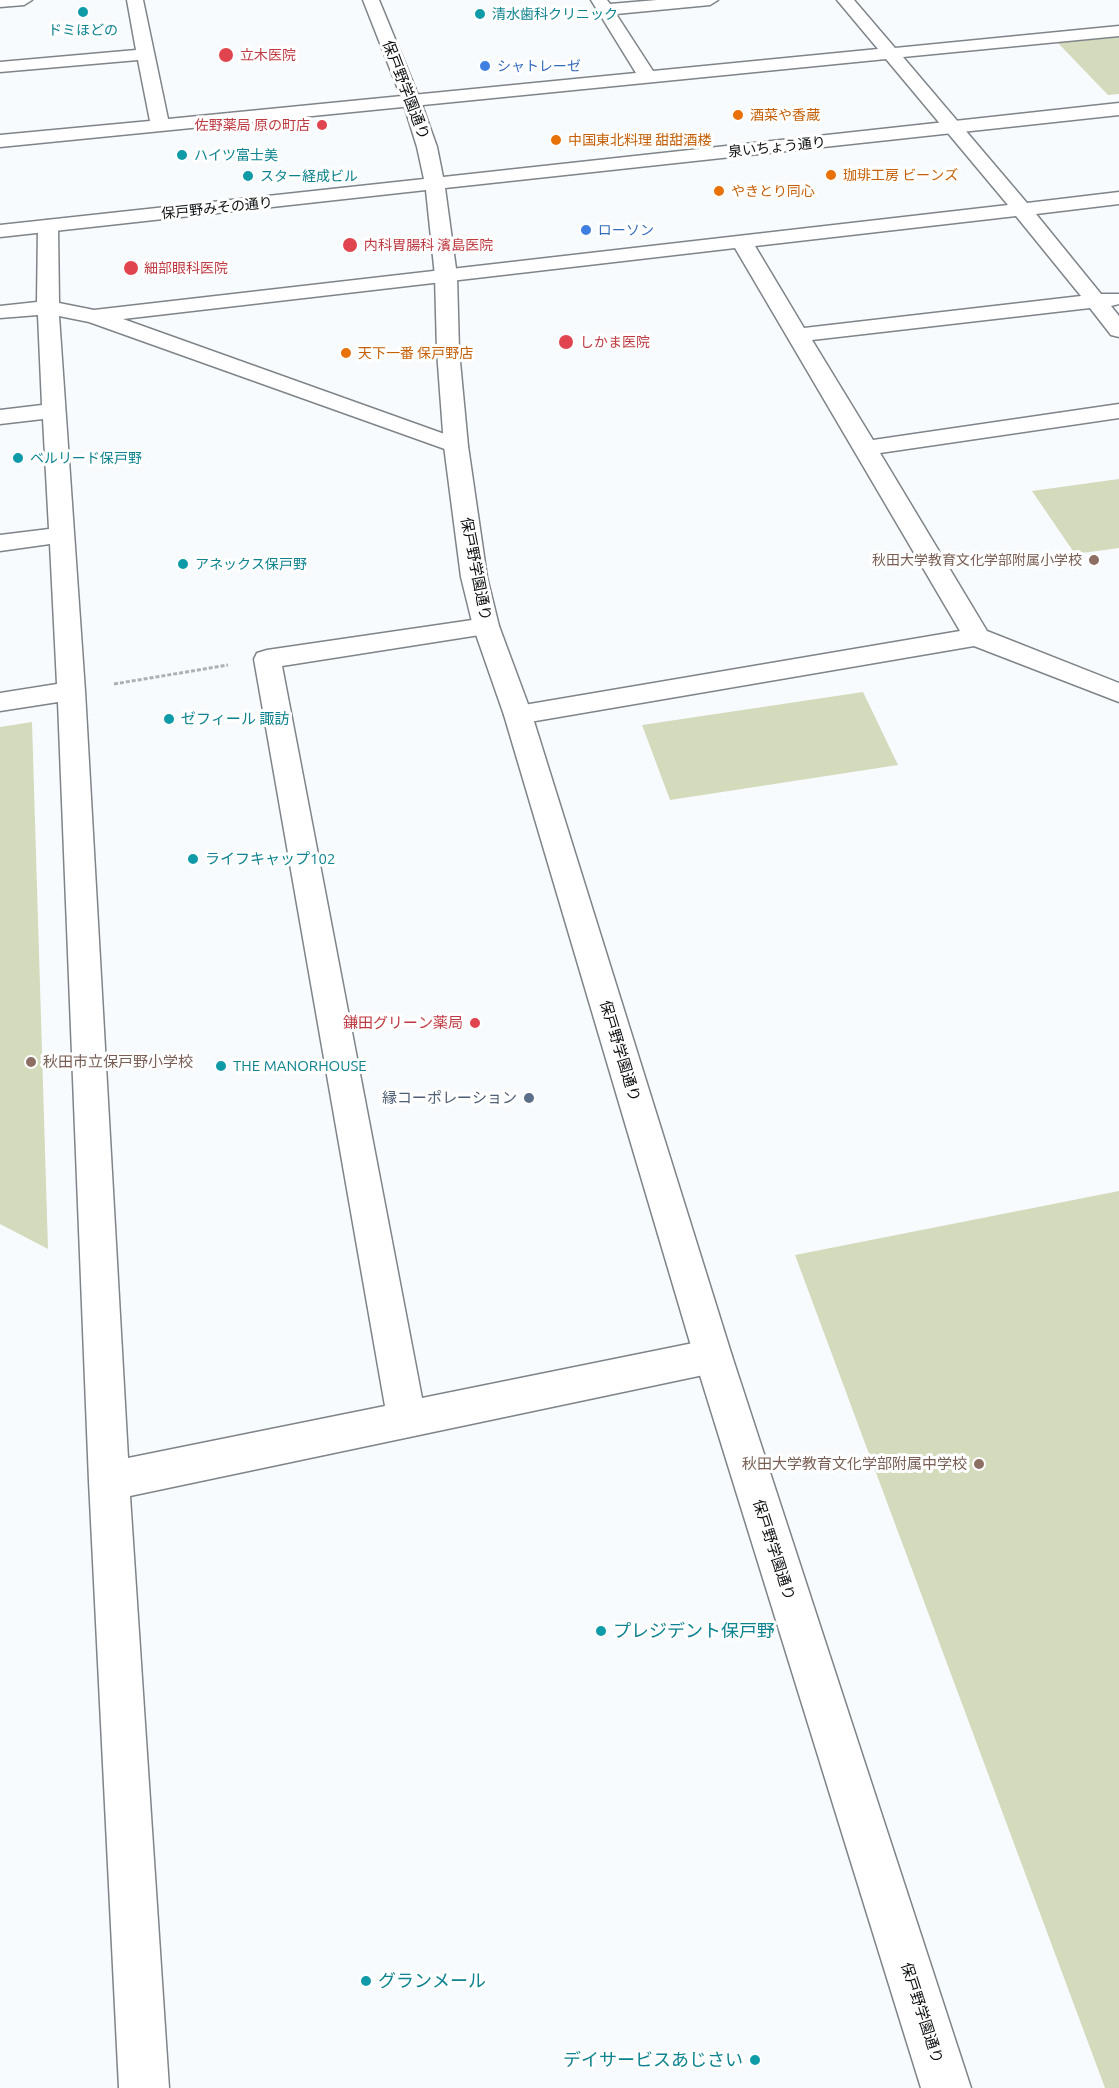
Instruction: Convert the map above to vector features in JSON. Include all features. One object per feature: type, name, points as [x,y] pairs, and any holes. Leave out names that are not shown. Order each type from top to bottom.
[{"type":"street","points":[[0,2],[24,0]]},
{"type":"street","points":[[135,0],[160,124]]},
{"type":"street","name":"保戸野学園通り","points":[[371,0],[412,102],[427,147],[435,184],[446,276],[448,351],[456,446],[474,577],[486,626],[518,715],[712,1356],[946,2088]]},
{"type":"street","points":[[649,79],[602,5],[710,0]]},
{"type":"street","points":[[845,0],[1119,330]]},
{"type":"street","points":[[0,141],[1119,31]]},
{"type":"street","points":[[0,67],[145,54]]},
{"type":"street","name":"泉いちょう通り","points":[[435,184],[1119,109]]},
{"type":"street","name":"保戸野みその通り","points":[[0,231],[435,184]]},
{"type":"street","points":[[94,316],[1119,198]]},
{"type":"street","points":[[48,226],[48,308],[71,691],[109,1481],[144,2088]]},
{"type":"street","points":[[742,242],[967,616],[976,637]]},
{"type":"street","points":[[800,335],[1119,299]]},
{"type":"street","points":[[0,312],[48,308],[94,316],[456,446]]},
{"type":"street","points":[[0,417],[55,411]]},
{"type":"street","points":[[866,448],[1119,411]]},
{"type":"street","points":[[0,543],[62,535]]},
{"type":"street","points":[[407,1420],[267,659],[486,626]]},
{"type":"street","points":[[518,715],[976,637],[1119,693]]},
{"type":"street","points":[[0,702],[71,691]]},
{"type":"street","points":[[109,1481],[712,1356]]},
{"type":"path","points":[[71,691],[267,659]]},
{"type":"green space","points":[[1119,37],[1119,94],[1108,95],[1058,43]]},
{"type":"green space","points":[[1119,479],[1119,548],[1075,554],[1032,491]]},
{"type":"green space","points":[[863,692],[898,765],[670,800],[642,725]]},
{"type":"green space","points":[[32,722],[48,1249],[0,1224],[0,727]]},
{"type":"green space","points":[[1119,1191],[1119,2088],[1105,2088],[795,1255]]},
{"type":"place","name":"ドミほどの","points":[[83,12]]},
{"type":"place","name":"清水歯科クリニック","points":[[480,14]]},
{"type":"place","name":"立木医院","points":[[226,55]]},
{"type":"place","name":"シャトレーゼ","points":[[485,66]]},
{"type":"place","name":"酒菜や香蔵","points":[[738,115]]},
{"type":"place","name":"佐野薬局 原の町店","points":[[322,125]]},
{"type":"place","name":"中国東北料理 甜甜酒楼","points":[[556,140]]},
{"type":"place","name":"ハイツ富士美","points":[[182,155]]},
{"type":"place","name":"珈琲工房 ビーンズ","points":[[831,175]]},
{"type":"place","name":"スター経成ビル","points":[[248,176]]},
{"type":"place","name":"やきとり同心","points":[[719,191]]},
{"type":"place","name":"ローソン","points":[[586,230]]},
{"type":"place","name":"内科胃腸科 濱島医院","points":[[350,245]]},
{"type":"place","name":"細部眼科医院","points":[[131,268]]},
{"type":"place","name":"しかま医院","points":[[566,342]]},
{"type":"place","name":"天下一番 保戸野店","points":[[346,353]]},
{"type":"place","name":"ベルリード保戸野","points":[[18,458]]},
{"type":"place","name":"秋田大学教育文化学部附属小学校","points":[[1094,560]]},
{"type":"place","name":"アネックス保戸野","points":[[183,564]]},
{"type":"place","name":"ゼフィール 諏訪","points":[[169,719]]},
{"type":"place","name":"ライフキャップ102","points":[[193,859]]},
{"type":"place","name":"鎌田グリーン薬局","points":[[475,1023]]},
{"type":"place","name":"秋田市立保戸野小学校","points":[[31,1062]]},
{"type":"place","name":"THE MANORHOUSE","points":[[221,1066]]},
{"type":"place","name":"縁コーポレーション","points":[[529,1098]]},
{"type":"place","name":"秋田大学教育文化学部附属中学校","points":[[979,1464]]},
{"type":"place","name":"プレジデント保戸野","points":[[601,1631]]},
{"type":"place","name":"グランメール","points":[[366,1981]]},
{"type":"place","name":"デイサービスあじさい","points":[[755,2060]]}]
